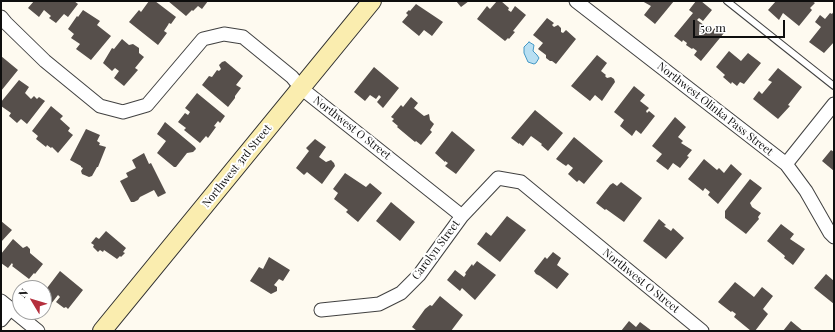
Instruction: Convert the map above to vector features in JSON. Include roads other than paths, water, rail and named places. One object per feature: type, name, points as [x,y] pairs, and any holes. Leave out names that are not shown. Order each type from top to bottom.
[{"type":"street","name":"Northwest 3rd Street","points":[[102,331],[372,1]]},
{"type":"street","name":"Northwest Olinka Pass Street","points":[[576,1],[786,164],[806,191],[830,233],[834,236]]},
{"type":"street","name":"Northwest O Street","points":[[1,17],[45,60],[100,106],[123,112],[147,105],[203,39],[224,34],[243,37],[292,77],[301,88],[462,216],[498,178],[521,182],[702,331]]},
{"type":"street","points":[[786,164],[834,104]]},
{"type":"street","name":"Carolyn Street","points":[[321,310],[379,304],[401,293],[419,275],[462,216]]},
{"type":"street","points":[[1,320],[6,305],[38,331]]},
{"type":"lane","points":[[727,1],[834,86]]},
{"type":"water","points":[[529,42],[534,45],[533,51],[539,58],[534,64],[528,62],[524,53],[524,47]]}]
